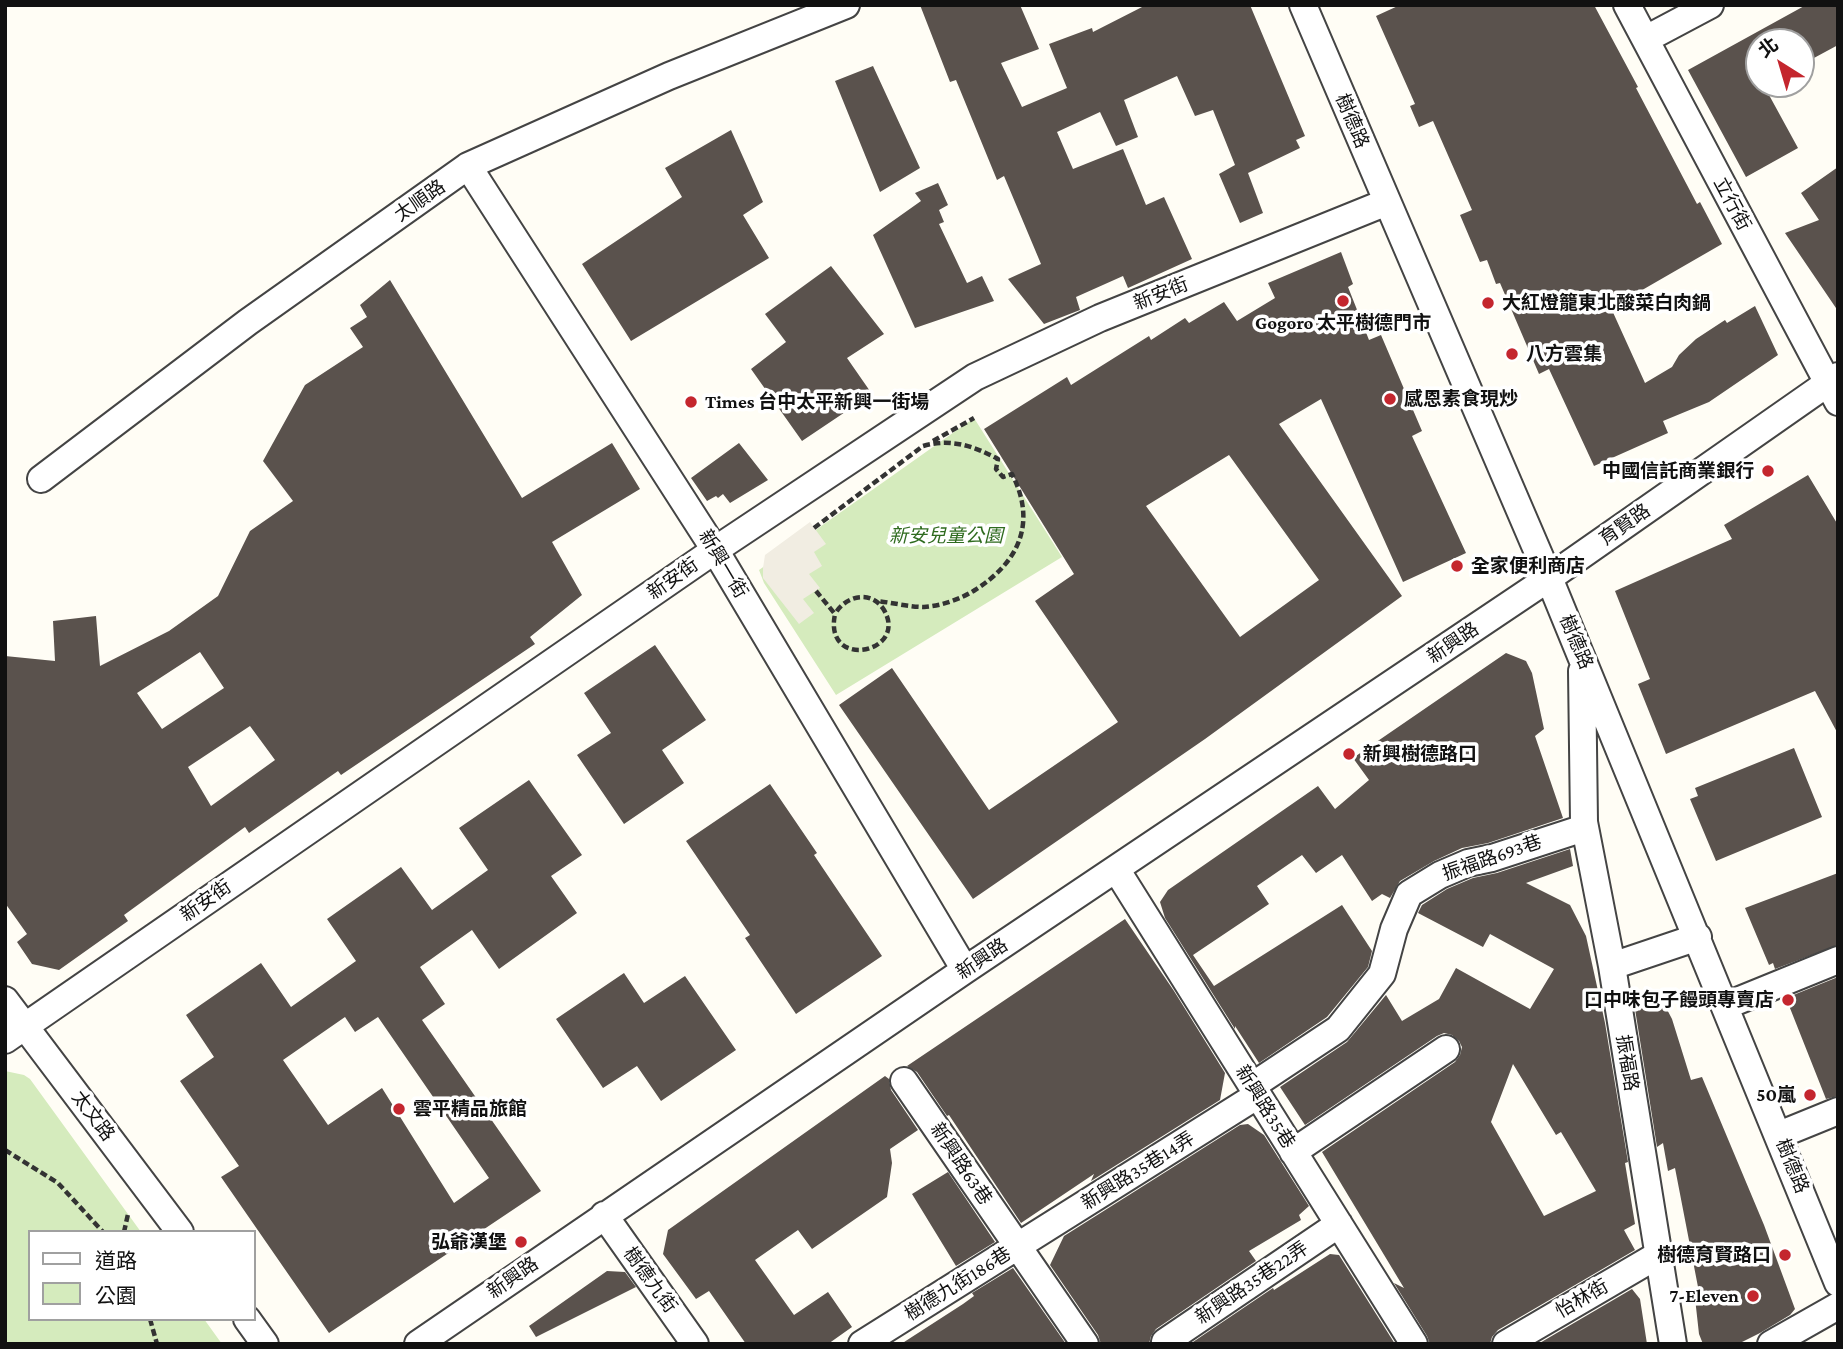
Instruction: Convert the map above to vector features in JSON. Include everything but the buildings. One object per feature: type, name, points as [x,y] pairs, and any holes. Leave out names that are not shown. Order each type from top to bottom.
[{"type":"street","name":"太順路","points":[[41,478],[248,322],[468,166],[668,76],[846,5]]},
{"type":"street","name":"樹德路","points":[[1303,5],[1582,656],[1838,1283]]},
{"type":"street","name":"立行街","points":[[1627,5],[1834,387]]},
{"type":"street","points":[[1646,39],[1710,5]]},
{"type":"street","name":"新興一街","points":[[468,166],[715,550],[965,970]]},
{"type":"street","name":"新安街","points":[[15,1033],[715,550],[975,377],[1100,318],[1387,202]]},
{"type":"street","name":"育賢路","points":[[1549,578],[1834,387]]},
{"type":"street","name":"新興路","points":[[418,1344],[965,970],[1549,578]]},
{"type":"street","name":"振福路","points":[[1582,656],[1584,828],[1612,967],[1673,1344]]},
{"type":"street","name":"振福路693巷","points":[[1255,1090],[1338,1030],[1382,974],[1394,929],[1409,894],[1440,875],[1468,863],[1492,858],[1584,828]]},
{"type":"street","name":"新興路35巷","points":[[1116,869],[1414,1344]]},
{"type":"street","points":[[1612,967],[1698,937]]},
{"type":"street","points":[[1725,1006],[1838,960]]},
{"type":"street","name":"太文路","points":[[5,1000],[15,1033],[178,1230]]},
{"type":"street","points":[[1293,1152],[1446,1049]]},
{"type":"street","name":"新興路63巷","points":[[904,1081],[1085,1344]]},
{"type":"street","name":"新興路35巷14弄","points":[[1018,1247],[1255,1090]]},
{"type":"street","points":[[1779,1135],[1838,1111]]},
{"type":"street","name":"樹德九街","points":[[604,1215],[695,1344]]},
{"type":"street","name":"新興路35巷22弄","points":[[1165,1342],[1339,1224]]},
{"type":"street","name":"樹德九街186巷","points":[[862,1344],[1018,1247]]},
{"type":"street","name":"怡林街","points":[[1506,1344],[1658,1255]]},
{"type":"street","points":[[1771,1344],[1838,1306]]},
{"type":"street","points":[[248,1321],[265,1344]]},
{"type":"path","points":[[814,528],[923,446],[974,418]]},
{"type":"path","points":[[835,614],[845,602],[860,597],[924,607],[946,603],[966,595],[1005,567],[1016,551],[1023,529],[1018,487],[1012,474],[1003,477],[996,469],[998,460],[979,449],[938,442],[923,446]]},
{"type":"path","points":[[816,591],[835,614],[835,631],[843,645],[858,651],[867,650],[881,642],[888,628],[885,612],[875,601]]},
{"type":"path","points":[[5,1150],[58,1183],[101,1230]]},
{"type":"path","points":[[124,1230],[128,1214]]},
{"type":"path","points":[[151,1321],[157,1344]]},
{"type":"green space","name":"新安兒童公園","points":[[974,418],[1062,557],[836,695],[764,583],[759,570]]},
{"type":"green space","points":[[5,1071],[30,1079],[140,1230],[28,1230],[28,1321],[205,1321],[222,1344],[5,1344]]},
{"type":"shaded area","points":[[810,522],[826,544],[814,552],[822,566],[809,574],[820,588],[803,599],[814,613],[799,624],[763,578],[763,568],[765,555]]},
{"type":"place","name":"Gogoro 太平樹德門市","points":[[1343,301]]},
{"type":"place","name":"大紅燈籠東北酸菜白肉鍋","points":[[1488,303]]},
{"type":"place","name":"八方雲集","points":[[1512,354]]},
{"type":"place","name":"感恩素食現炒","points":[[1390,399]]},
{"type":"place","name":"Times 台中太平新興一街場","points":[[691,402]]},
{"type":"place","name":"中國信託商業銀行","points":[[1768,471]]},
{"type":"place","name":"全家便利商店","points":[[1457,566]]},
{"type":"place","name":"新興樹德路口","points":[[1349,754]]},
{"type":"place","name":"口中味包子饅頭專賣店","points":[[1788,1000]]},
{"type":"place","name":"50嵐","points":[[1810,1095]]},
{"type":"place","name":"雲平精品旅館","points":[[399,1109]]},
{"type":"place","name":"弘爺漢堡","points":[[521,1242]]},
{"type":"place","name":"樹德育賢路口","points":[[1785,1255]]},
{"type":"place","name":"7-Eleven","points":[[1753,1296]]}]
